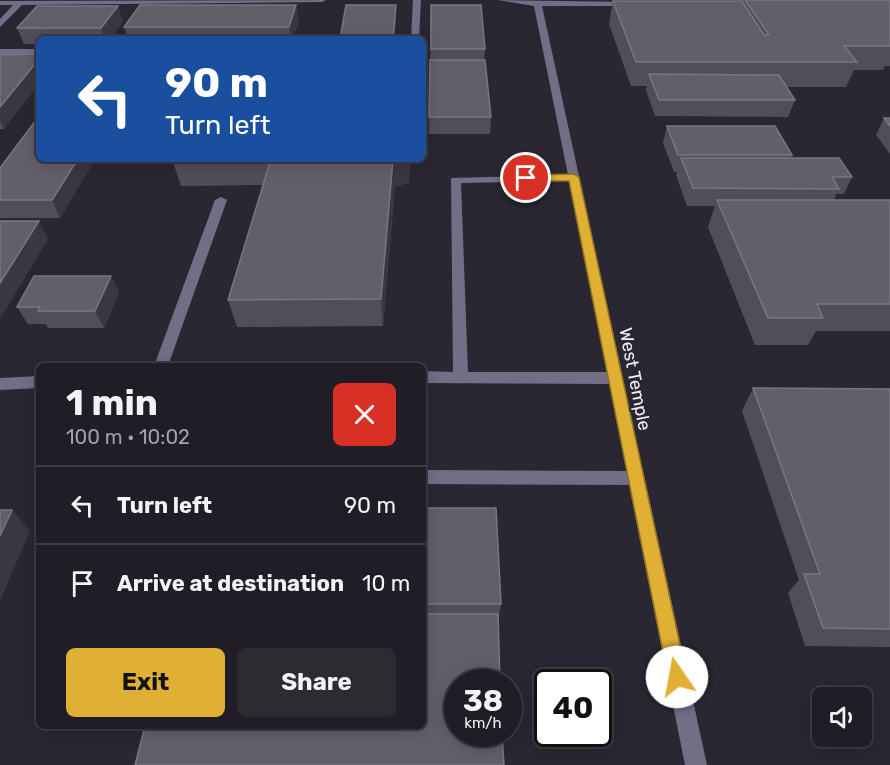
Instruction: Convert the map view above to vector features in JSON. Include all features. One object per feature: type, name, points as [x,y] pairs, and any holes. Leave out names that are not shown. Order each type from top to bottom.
[{"type":"street","points":[[0,3],[322,0]]},
{"type":"street","points":[[415,36],[417,0]]},
{"type":"street","points":[[502,0],[640,4]]},
{"type":"street","name":"West Temple","points":[[538,2],[696,765]]},
{"type":"street","points":[[0,24],[20,3]]},
{"type":"street","points":[[0,52],[36,52]]},
{"type":"street","points":[[462,377],[455,180],[574,177]]},
{"type":"street","points":[[162,363],[221,200]]},
{"type":"street","points":[[426,377],[615,378]]},
{"type":"street","points":[[0,384],[36,382]]},
{"type":"street","points":[[426,477],[635,478]]},
{"type":"building","points":[[745,0],[890,0],[890,46],[844,46],[857,62],[636,62],[613,1],[742,1],[764,35],[769,35]]},
{"type":"building","points":[[140,5],[296,5],[289,27],[124,27]]},
{"type":"building","points":[[346,5],[396,5],[393,36],[341,36]]},
{"type":"building","points":[[431,5],[481,5],[485,49],[431,49]]},
{"type":"building","points":[[37,6],[118,6],[101,28],[17,28]]},
{"type":"building","points":[[36,54],[36,63],[0,107],[0,55]]},
{"type":"building","points":[[430,60],[485,60],[491,117],[429,117]]},
{"type":"building","points":[[649,74],[779,75],[795,100],[659,100]]},
{"type":"building","points":[[884,118],[890,118],[890,126]]},
{"type":"building","points":[[36,120],[36,162],[76,162],[52,200],[0,200],[0,168]]},
{"type":"building","points":[[667,126],[775,126],[792,155],[678,155]]},
{"type":"building","points":[[681,158],[839,158],[852,177],[832,177],[839,189],[693,188]]},
{"type":"building","points":[[270,162],[393,162],[381,299],[228,300]]},
{"type":"building","points":[[717,200],[890,200],[890,304],[817,304],[823,318],[768,318]]},
{"type":"building","points":[[0,221],[39,221],[0,283]]},
{"type":"building","points":[[34,276],[111,276],[95,311],[38,311],[40,307],[17,307]]},
{"type":"building","points":[[753,388],[890,389],[890,629],[823,628],[804,574],[820,574]]},
{"type":"building","points":[[426,508],[496,508],[501,604],[426,604]]},
{"type":"building","points":[[0,510],[12,510],[0,536]]},
{"type":"building","points":[[426,614],[498,614],[500,669],[444,669],[444,747],[503,747],[504,765],[135,765],[144,729],[426,729]]},
{"type":"route","points":[[526,178],[574,177],[677,677]]}]
